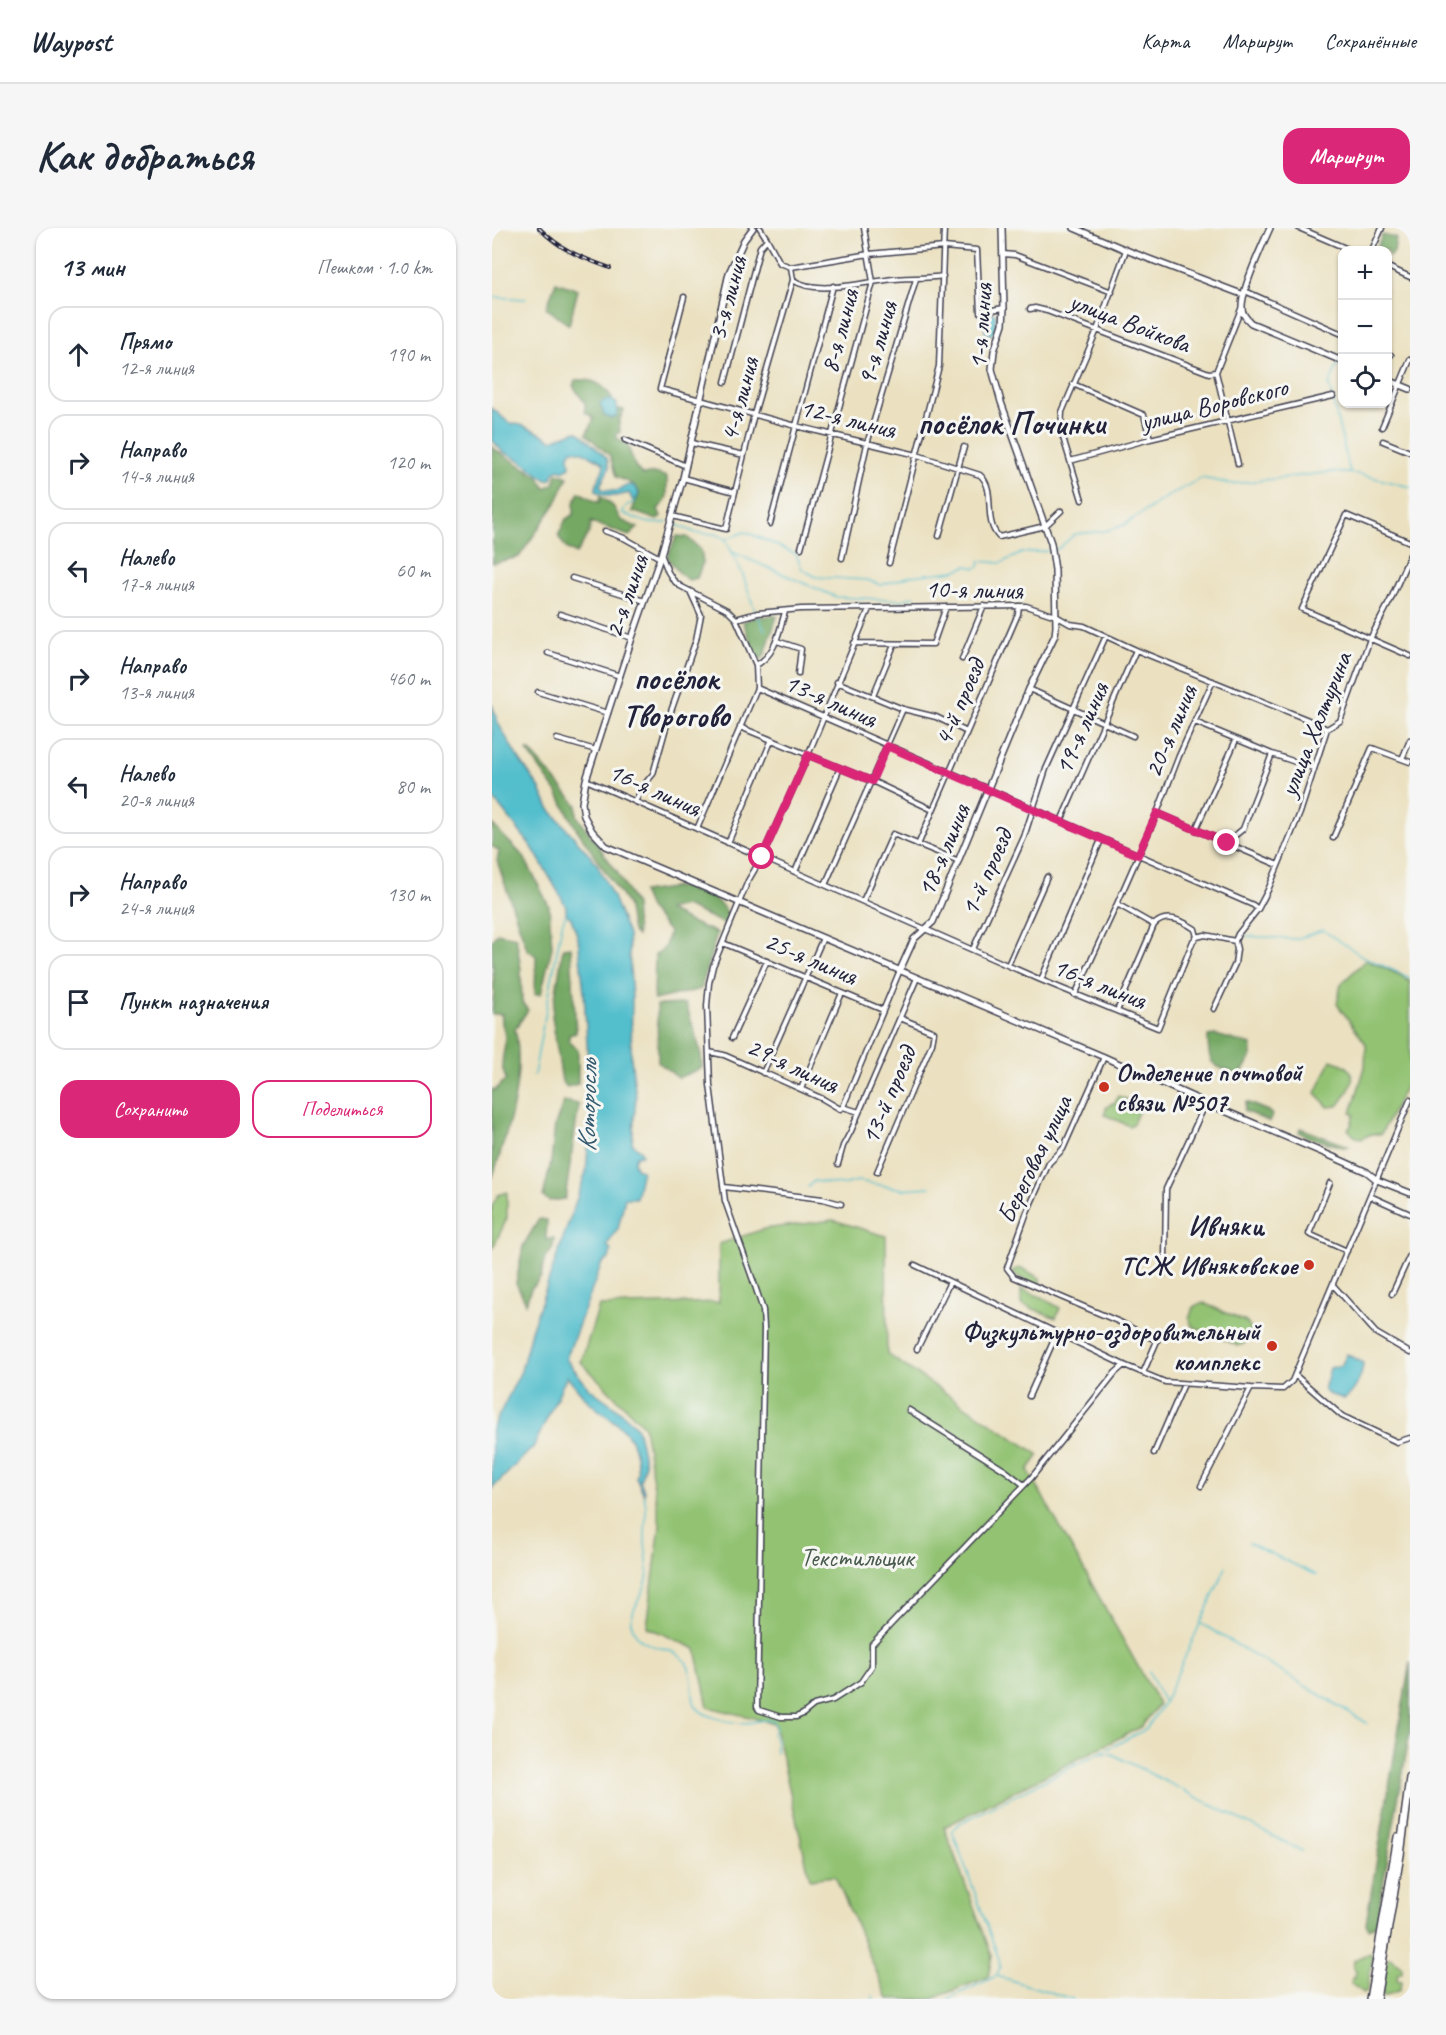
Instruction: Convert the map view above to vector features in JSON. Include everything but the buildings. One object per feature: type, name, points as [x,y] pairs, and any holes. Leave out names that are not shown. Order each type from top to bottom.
[{"type":"highway","points":[[1370,1999],[1410,1778]]},
{"type":"highway","points":[[1376,1999],[1400,1855],[1406,1803]]},
{"type":"street","points":[[671,518],[686,466],[729,273],[744,240],[753,228]]},
{"type":"street","name":"3-я линия","points":[[725,382],[760,247],[767,239],[760,228]]},
{"type":"street","name":"8-я линия","points":[[801,548],[873,282],[864,228]]},
{"type":"street","name":"10-я линия","points":[[889,563],[939,366],[944,228]]},
{"type":"street","name":"1-я линия","points":[[1002,228],[1004,308],[992,369],[1001,402],[1034,490],[1053,551],[1054,598]]},
{"type":"street","points":[[1074,228],[1126,250],[1245,293],[1338,332]]},
{"type":"street","points":[[1238,464],[1216,372],[1270,228]]},
{"type":"street","points":[[1299,228],[1341,246]]},
{"type":"street","points":[[1374,246],[1382,228]]},
{"type":"street","points":[[767,239],[780,263],[791,267],[944,247],[977,250],[980,312],[1004,308]]},
{"type":"street","points":[[1082,500],[1061,431],[1062,412],[1097,330],[1126,250]]},
{"type":"street","points":[[1003,254],[1015,255],[1112,292]]},
{"type":"street","points":[[791,267],[793,280],[804,286],[825,288],[888,279],[943,276]]},
{"type":"street","points":[[1392,269],[1410,277]]},
{"type":"street","name":"9-я линия","points":[[842,558],[867,444],[916,279]]},
{"type":"street","name":"4-я линия","points":[[671,518],[726,529],[754,414],[793,280]]},
{"type":"street","points":[[770,525],[833,286]]},
{"type":"street","name":"12-я линия","points":[[684,297],[660,389],[958,467],[980,475],[984,479],[988,486],[990,518],[999,537],[1045,526]]},
{"type":"street","name":"улица Войкова","points":[[1030,309],[1047,311],[1209,373],[1216,372]]},
{"type":"street","points":[[1241,309],[1244,317],[1251,323],[1338,359]]},
{"type":"street","points":[[1382,427],[1410,360]]},
{"type":"street","points":[[1392,382],[1410,390]]},
{"type":"street","points":[[1073,384],[1144,415],[1150,440]]},
{"type":"street","name":"улица Воровского","points":[[1070,461],[1333,396]]},
{"type":"street","points":[[625,440],[686,466]]},
{"type":"street","points":[[1383,441],[1410,452]]},
{"type":"street","points":[[691,443],[744,455]]},
{"type":"street","points":[[939,536],[964,447]]},
{"type":"street","points":[[683,478],[735,492]]},
{"type":"street","points":[[1045,526],[1061,511]]},
{"type":"street","points":[[1410,542],[1346,515],[1302,609],[1410,656]]},
{"type":"street","name":"2-я линия","points":[[586,780],[671,518]]},
{"type":"street","points":[[605,531],[660,556],[673,580],[727,610],[736,619],[756,665],[757,688],[697,829]]},
{"type":"street","name":"улица Халтурина","points":[[1235,941],[1266,896],[1299,813],[1328,729],[1340,721],[1370,639],[1390,602],[1410,555]]},
{"type":"street","points":[[572,578],[645,601]]},
{"type":"street","points":[[635,802],[643,786],[653,774],[669,717],[696,640],[701,615],[690,590]]},
{"type":"street","name":"18-я линия","points":[[843,1107],[914,939],[933,922],[1029,689],[1055,635],[1054,598]]},
{"type":"street","points":[[962,658],[984,606]]},
{"type":"street","name":"4-й проезд","points":[[918,845],[1018,614],[1019,606]]},
{"type":"street","name":"10-я линия","points":[[736,619],[755,614],[801,609],[1026,606],[1056,616],[1070,624],[1084,626],[1136,650],[1328,729]]},
{"type":"street","points":[[854,644],[933,645],[946,607]]},
{"type":"street","points":[[869,609],[808,755],[762,857],[748,881],[713,966],[709,983],[707,1006],[710,1085],[725,1201],[763,1310],[757,1707],[759,1710],[781,1718],[796,1717],[814,1705],[833,1700],[861,1682],[872,1666],[872,1644],[1024,1485],[1124,1365]]},
{"type":"street","points":[[756,665],[766,658],[777,641],[784,612]]},
{"type":"street","points":[[560,614],[632,638]]},
{"type":"street","name":"1-й проезд","points":[[973,949],[1024,837],[1046,769],[1106,636]]},
{"type":"street","points":[[777,641],[801,649],[798,674]]},
{"type":"street","points":[[873,696],[894,645]]},
{"type":"street","name":"19-я линия","points":[[1061,822],[1136,650]]},
{"type":"street","points":[[548,653],[620,676]]},
{"type":"street","name":"20-я линия","points":[[1075,995],[1157,813],[1179,756],[1213,681]]},
{"type":"street","points":[[837,682],[903,709],[936,717],[967,732]]},
{"type":"street","name":"13-я линия","points":[[757,688],[1258,909]]},
{"type":"street","points":[[1029,689],[1133,736]]},
{"type":"street","points":[[538,692],[609,713]]},
{"type":"street","points":[[825,885],[903,709]]},
{"type":"street","points":[[1195,722],[1236,740],[1313,768]]},
{"type":"street","points":[[740,727],[872,781],[933,810]]},
{"type":"street","points":[[557,739],[596,750]]},
{"type":"street","points":[[728,843],[772,739]]},
{"type":"street","points":[[1196,829],[1236,740]]},
{"type":"street","points":[[1402,759],[1410,740]]},
{"type":"street","points":[[1333,838],[1371,748],[1410,762]]},
{"type":"street","points":[[1227,843],[1243,829],[1272,754]]},
{"type":"street","points":[[795,872],[840,768]]},
{"type":"street","name":"16-я линия","points":[[1197,938],[1193,941],[1158,1028],[1075,995],[586,780],[582,803],[584,816],[592,831],[606,846],[1104,1057],[1362,1169],[1377,1180],[1410,1193]]},
{"type":"street","points":[[1157,813],[1278,865]]},
{"type":"street","points":[[863,901],[893,834],[960,861]]},
{"type":"street","points":[[1041,980],[1101,840]]},
{"type":"street","points":[[1008,965],[1047,877]]},
{"type":"street","points":[[1117,904],[1154,925]]},
{"type":"street","points":[[1117,1011],[1154,925],[1170,917],[1195,929],[1197,938],[1205,935],[1235,941],[1237,949],[1235,964],[1214,1009]]},
{"type":"street","points":[[764,1072],[823,937]]},
{"type":"street","name":"25-я линия","points":[[723,943],[883,1010]]},
{"type":"street","points":[[732,1038],[767,961]]},
{"type":"street","points":[[838,1164],[843,1146],[917,977]]},
{"type":"street","points":[[801,1089],[842,993]]},
{"type":"street","name":"13-й проезд","points":[[877,1173],[932,1043],[934,1032],[900,1018]]},
{"type":"street","name":"29-я линия","points":[[709,1052],[724,1055],[764,1072],[840,1109],[843,1107],[859,1112]]},
{"type":"street","name":"Береговая улица","points":[[1104,1057],[1063,1149],[1048,1163],[1027,1212],[1007,1270],[1014,1277],[1122,1323],[1157,1341],[1143,1373]]},
{"type":"street","points":[[915,1265],[1124,1365],[1165,1382],[1251,1389],[1283,1389],[1290,1384],[1295,1374],[1410,1100]]},
{"type":"street","points":[[1163,1275],[1166,1189],[1206,1103]]},
{"type":"street","points":[[1330,1183],[1309,1234],[1347,1251]]},
{"type":"street","points":[[724,1187],[824,1199],[841,1204]]},
{"type":"street","points":[[1370,1196],[1410,1214]]},
{"type":"street","points":[[1392,1294],[1410,1255]]},
{"type":"street","points":[[917,1349],[950,1282]]},
{"type":"street","points":[[1333,1285],[1376,1333],[1410,1353]]},
{"type":"street","points":[[1029,1396],[1057,1333]]},
{"type":"street","points":[[1295,1374],[1342,1416],[1397,1442],[1410,1438]]},
{"type":"street","points":[[1154,1453],[1184,1384]]},
{"type":"street","points":[[1202,1486],[1251,1389]]},
{"type":"street","points":[[909,1410],[1006,1471],[1024,1485]]},
{"type":"green space","points":[[1382,235],[1396,238],[1392,254],[1392,246],[1378,246]]},
{"type":"green space","points":[[556,282],[578,290],[569,325],[546,308]]},
{"type":"green space","points":[[575,380],[587,380],[601,385],[612,398],[612,400],[605,400],[618,413],[619,409],[624,410],[619,421],[620,432],[616,434],[618,439],[627,444],[636,468],[643,475],[655,473],[667,477],[667,496],[658,509],[661,516],[657,520],[632,511],[639,493],[637,489],[629,482],[616,477],[610,456],[586,434],[593,417],[585,412],[585,403],[573,386]]},
{"type":"green space","points":[[492,445],[494,449],[539,477],[545,488],[554,484],[557,473],[568,477],[556,503],[519,557],[493,563]]},
{"type":"green space","points":[[579,492],[599,503],[600,496],[613,506],[621,520],[638,528],[629,536],[591,522],[589,533],[576,554],[566,548],[558,536],[566,519],[574,514],[574,503]]},
{"type":"green space","points":[[677,536],[687,537],[701,550],[703,562],[697,578],[689,580],[680,574],[667,557]]},
{"type":"green space","points":[[777,616],[765,654],[762,659],[757,658],[743,622],[754,617]]},
{"type":"green space","points":[[527,751],[530,751],[577,805],[577,816],[617,872],[635,905],[637,936],[632,931],[627,904],[576,828],[556,791]]},
{"type":"green space","points":[[492,824],[524,857],[549,906],[552,947],[541,994],[535,994],[536,956],[527,949],[497,861],[499,851],[492,846]]},
{"type":"green space","points":[[678,887],[694,889],[707,894],[729,914],[725,924],[685,906],[668,910],[717,933],[701,989],[654,1000],[655,955],[665,947],[669,932],[649,908],[642,892]]},
{"type":"green space","points":[[497,933],[516,937],[521,969],[522,1002],[528,1010],[515,1029],[518,1047],[517,1086],[509,1125],[492,1179],[492,1089],[495,1090],[506,1079],[502,1066],[505,1034],[502,1014],[492,1014],[494,991],[492,941]]},
{"type":"green space","points":[[571,947],[576,1033],[569,1035],[569,1041],[578,1050],[578,1084],[567,1087],[562,1082],[552,1016],[563,948]]},
{"type":"green space","points":[[1366,960],[1410,982],[1410,1078],[1381,1134],[1371,1134],[1361,1139],[1354,1136],[1348,1129],[1351,1126],[1354,1114],[1351,1113],[1365,1067],[1366,1044],[1337,1004],[1341,984]]},
{"type":"green space","points":[[686,1004],[701,1053],[702,1068],[678,1078],[658,1062],[657,1005]]},
{"type":"green space","points":[[1216,1035],[1252,1045],[1251,1058],[1240,1075],[1218,1066],[1211,1059],[1208,1036]]},
{"type":"green space","points":[[1331,1060],[1348,1068],[1353,1078],[1348,1092],[1338,1106],[1328,1107],[1316,1093]]},
{"type":"green space","points":[[1118,1096],[1141,1105],[1133,1124],[1129,1126],[1105,1115],[1106,1108],[1112,1103],[1115,1104]]},
{"type":"green space","points":[[564,1101],[579,1104],[565,1199],[549,1201],[543,1197],[551,1162],[555,1125]]},
{"type":"green space","points":[[1246,1102],[1268,1111],[1272,1115],[1270,1122],[1244,1111]]},
{"type":"green space","points":[[1300,1128],[1348,1146],[1343,1147],[1307,1137],[1299,1132]]},
{"type":"green space","points":[[507,1192],[507,1218],[492,1250],[492,1206],[498,1195]]},
{"type":"green space","points":[[539,1219],[547,1220],[546,1240],[554,1238],[554,1243],[551,1251],[545,1257],[541,1277],[531,1289],[526,1303],[516,1283],[523,1246]]},
{"type":"green space","name":"Текстильщик","points":[[833,1220],[886,1236],[887,1354],[1039,1455],[1028,1470],[1159,1704],[1141,1727],[944,1827],[992,1956],[988,1977],[932,1999],[888,1999],[835,1876],[810,1879],[774,1723],[708,1707],[696,1649],[647,1627],[660,1525],[644,1426],[581,1362],[599,1306],[719,1302],[719,1244],[764,1229]]},
{"type":"green space","points":[[1021,1268],[1040,1278],[1041,1286],[1014,1274],[1013,1270]]},
{"type":"green space","points":[[1021,1289],[1060,1308],[1056,1318],[1021,1304]]},
{"type":"green space","points":[[1204,1303],[1246,1322],[1251,1333],[1249,1339],[1238,1346],[1192,1326],[1189,1318],[1194,1306]]},
{"type":"green space","points":[[1410,1662],[1410,1732],[1376,1925],[1368,1929],[1366,1923]]},
{"type":"green space","points":[[1369,1953],[1373,1955],[1367,1991],[1364,1993],[1351,1984],[1356,1970],[1353,1969],[1354,1960]]},
{"type":"green space","points":[[1390,1957],[1402,1967],[1402,1973],[1398,1973],[1397,1980],[1401,1981],[1400,1990],[1383,1997],[1387,1959]]},
{"type":"water","points":[[984,314],[996,314],[995,332],[990,335],[985,332]]},
{"type":"water","points":[[612,400],[617,404],[616,417],[610,418],[604,415],[600,403]]},
{"type":"water","points":[[492,408],[509,423],[521,425],[552,440],[576,431],[580,433],[607,458],[609,468],[600,486],[603,490],[617,491],[628,485],[635,486],[639,493],[637,499],[633,501],[629,493],[609,496],[596,491],[604,464],[576,450],[572,450],[569,455],[570,467],[563,471],[559,469],[554,472],[552,479],[546,480],[521,461],[503,452],[492,440]]},
{"type":"water","points":[[492,704],[498,723],[540,789],[549,808],[597,864],[628,935],[632,999],[631,1058],[636,1097],[632,1143],[641,1151],[642,1155],[636,1156],[634,1162],[636,1168],[642,1170],[636,1198],[625,1198],[618,1229],[607,1245],[611,1250],[609,1259],[602,1263],[566,1359],[589,1388],[615,1407],[633,1423],[638,1431],[645,1464],[640,1481],[644,1495],[636,1477],[638,1471],[635,1451],[627,1433],[588,1401],[567,1376],[534,1446],[492,1489],[492,1429],[521,1371],[531,1331],[586,1172],[591,1112],[584,993],[578,938],[571,918],[566,914],[566,907],[560,895],[532,847],[492,797]]},
{"type":"water","points":[[1347,1354],[1363,1363],[1357,1384],[1344,1399],[1328,1394],[1324,1390],[1330,1368],[1341,1366]]},
{"type":"waterway","points":[[492,297],[526,299]]},
{"type":"waterway","points":[[1338,364],[1329,385],[1350,472]]},
{"type":"waterway","points":[[1054,550],[1075,534],[1105,531],[1124,525],[1165,498],[1202,478],[1232,484],[1331,472],[1359,474],[1410,487]]},
{"type":"waterway","points":[[635,500],[626,506],[622,513],[649,523],[667,522]]},
{"type":"waterway","points":[[672,523],[696,533],[715,534],[726,539],[745,532],[796,554],[802,569],[816,577],[867,580],[881,585],[911,576],[954,571],[967,566],[976,568],[980,565],[979,561],[1001,563],[1022,553],[1049,551]]},
{"type":"waterway","points":[[726,540],[765,630]]},
{"type":"waterway","points":[[732,552],[836,597],[902,600],[915,596]]},
{"type":"waterway","points":[[544,1022],[562,924],[566,914]]},
{"type":"waterway","points":[[1245,936],[1296,939],[1323,930],[1362,956],[1410,978]]},
{"type":"waterway","points":[[534,1075],[543,1025]]},
{"type":"waterway","points":[[808,1187],[814,1181],[842,1185],[858,1181],[903,1189],[930,1187]]},
{"type":"waterway","points":[[644,1496],[648,1574],[632,1615],[632,1627],[635,1633],[646,1643],[675,1653],[686,1662],[691,1677],[694,1702],[701,1712],[740,1723],[773,1720],[776,1727],[773,1734],[776,1753]]},
{"type":"waterway","points":[[1249,1543],[1316,1575]]},
{"type":"waterway","points":[[1100,1753],[1146,1729],[1164,1703],[1226,1567]]},
{"type":"waterway","points":[[1202,1624],[1367,1723]]},
{"type":"waterway","points":[[1149,1672],[1163,1701]]},
{"type":"waterway","points":[[947,1999],[996,1976],[1000,1968],[999,1959],[952,1830],[960,1823],[1099,1753],[1112,1754],[1302,1851]]},
{"type":"waterway","points":[[997,1976],[1073,1999]]},
{"type":"railway","points":[[539,228],[572,252],[610,268]]},
{"type":"place","name":"Отделение почтовой связи №507","points":[[1104,1087]]},
{"type":"place","name":"ТСЖ Ивняковское","points":[[1309,1265]]},
{"type":"place","name":"Физкультурно-оздоровительный комплекс","points":[[1272,1346]]},
{"type":"district","name":"посёлок Починки","points":[[1011,423]]},
{"type":"district","name":"посёлок Творогово","points":[[676,696]]},
{"type":"district","name":"Ивняки","points":[[1226,1225]]},
{"type":"route","points":[[762,857],[808,755],[872,781],[887,746],[1138,855],[1157,813],[1227,843]]},
{"type":"water label","name":"Которосль","points":[[587,1106]]}]
